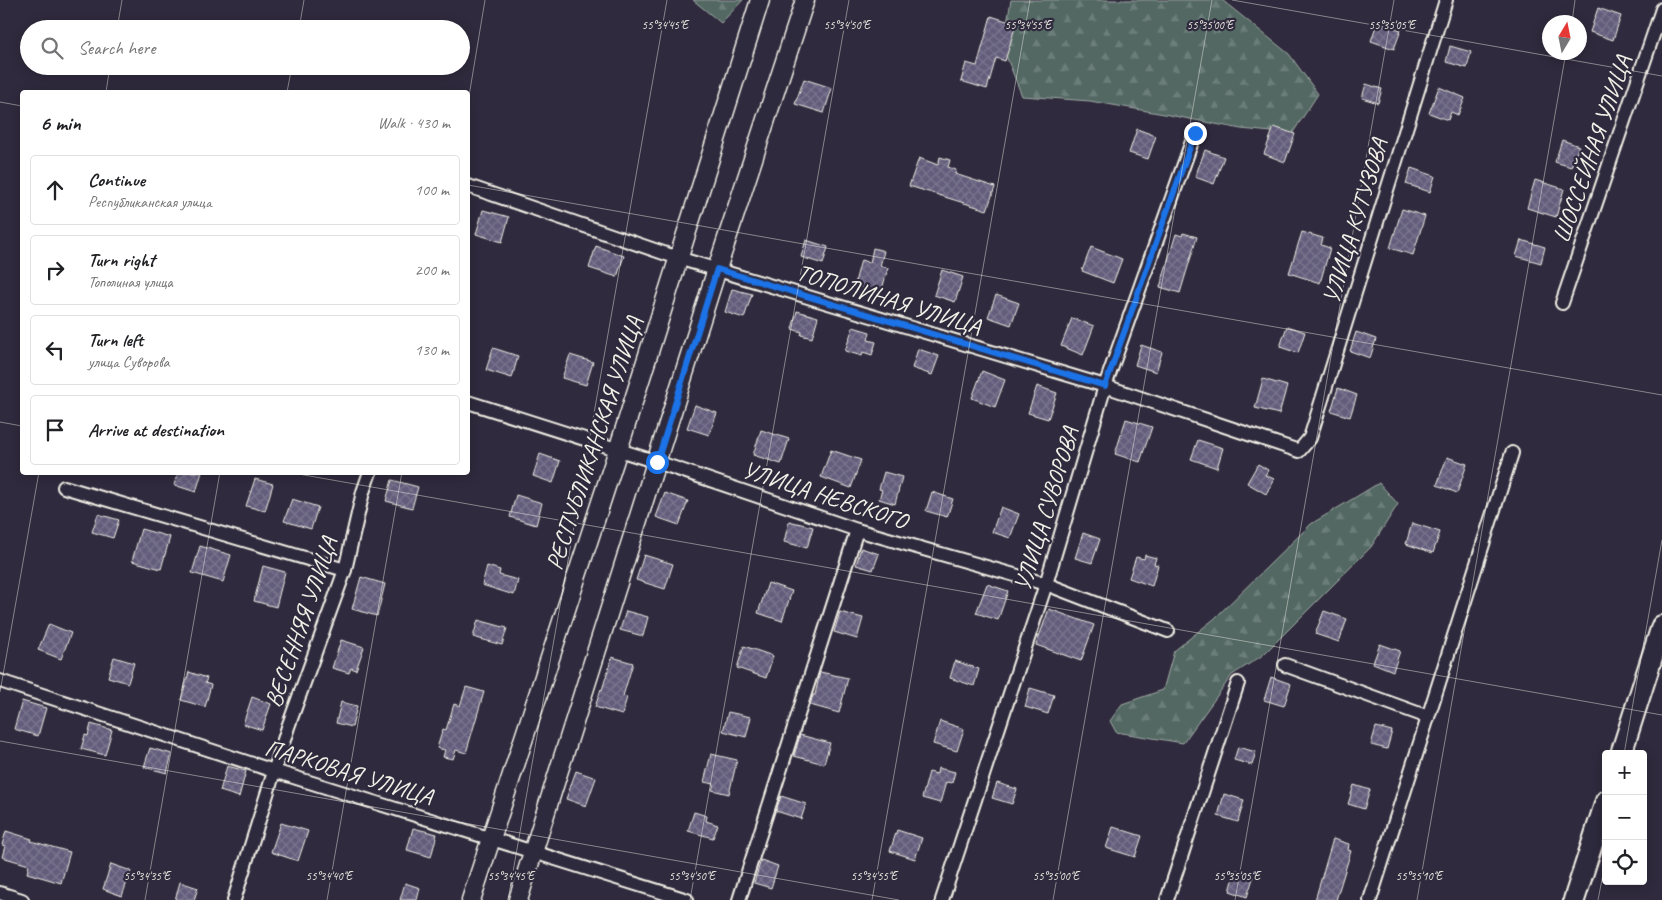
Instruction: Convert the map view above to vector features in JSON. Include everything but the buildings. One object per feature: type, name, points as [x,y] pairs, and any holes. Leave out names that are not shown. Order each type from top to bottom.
[{"type":"main road","points":[[1622,750],[1662,626]]},
{"type":"main road","points":[[1574,900],[1602,813]]},
{"type":"street","name":"РЕСПУБЛИКАНСКАЯ УЛИЦА","points":[[471,900],[618,450],[760,0]]},
{"type":"street","points":[[518,900],[717,269],[805,0]]},
{"type":"street","name":"УЛИЦА КУТУЗОВА","points":[[1299,450],[1310,438],[1446,0]]},
{"type":"street","name":"ШОССЕЙНАЯ УЛИЦА","points":[[1562,303],[1662,9]]},
{"type":"street","name":"УЛИЦА СУВОРОВА","points":[[942,900],[1046,584],[1105,386],[1195,133]]},
{"type":"street","name":"ТОПОЛИНАЯ УЛИЦА","points":[[470,187],[678,258],[1105,386],[1299,450]]},
{"type":"street","name":"УЛИЦА НЕВСКОГО","points":[[470,403],[657,462],[858,530],[1046,584],[1168,631]]},
{"type":"street","points":[[1370,900],[1512,453]]},
{"type":"street","name":"ВЕСЕННЯЯ УЛИЦА","points":[[234,900],[288,727],[345,570],[363,492],[369,475]]},
{"type":"street","points":[[64,487],[345,570]]},
{"type":"street","points":[[740,900],[858,530]]},
{"type":"street","points":[[1285,665],[1428,717]]},
{"type":"street","name":"ПАРКОВАЯ УЛИЦА","points":[[0,681],[274,770],[687,900]]},
{"type":"street","points":[[1167,900],[1238,684]]},
{"type":"street","points":[[0,893],[22,900]]},
{"type":"green space","points":[[693,0],[743,0],[721,23]]},
{"type":"green space","points":[[1011,0],[1222,0],[1289,54],[1318,94],[1292,134],[1241,129],[1090,101],[1022,96],[1003,48]]},
{"type":"green space","points":[[1379,483],[1398,504],[1371,547],[1263,655],[1232,675],[1183,743],[1116,732],[1110,721],[1122,704],[1163,690],[1174,651],[1214,619],[1311,524]]},
{"type":"route","points":[[657,462],[717,269],[1105,386],[1195,133]]}]
